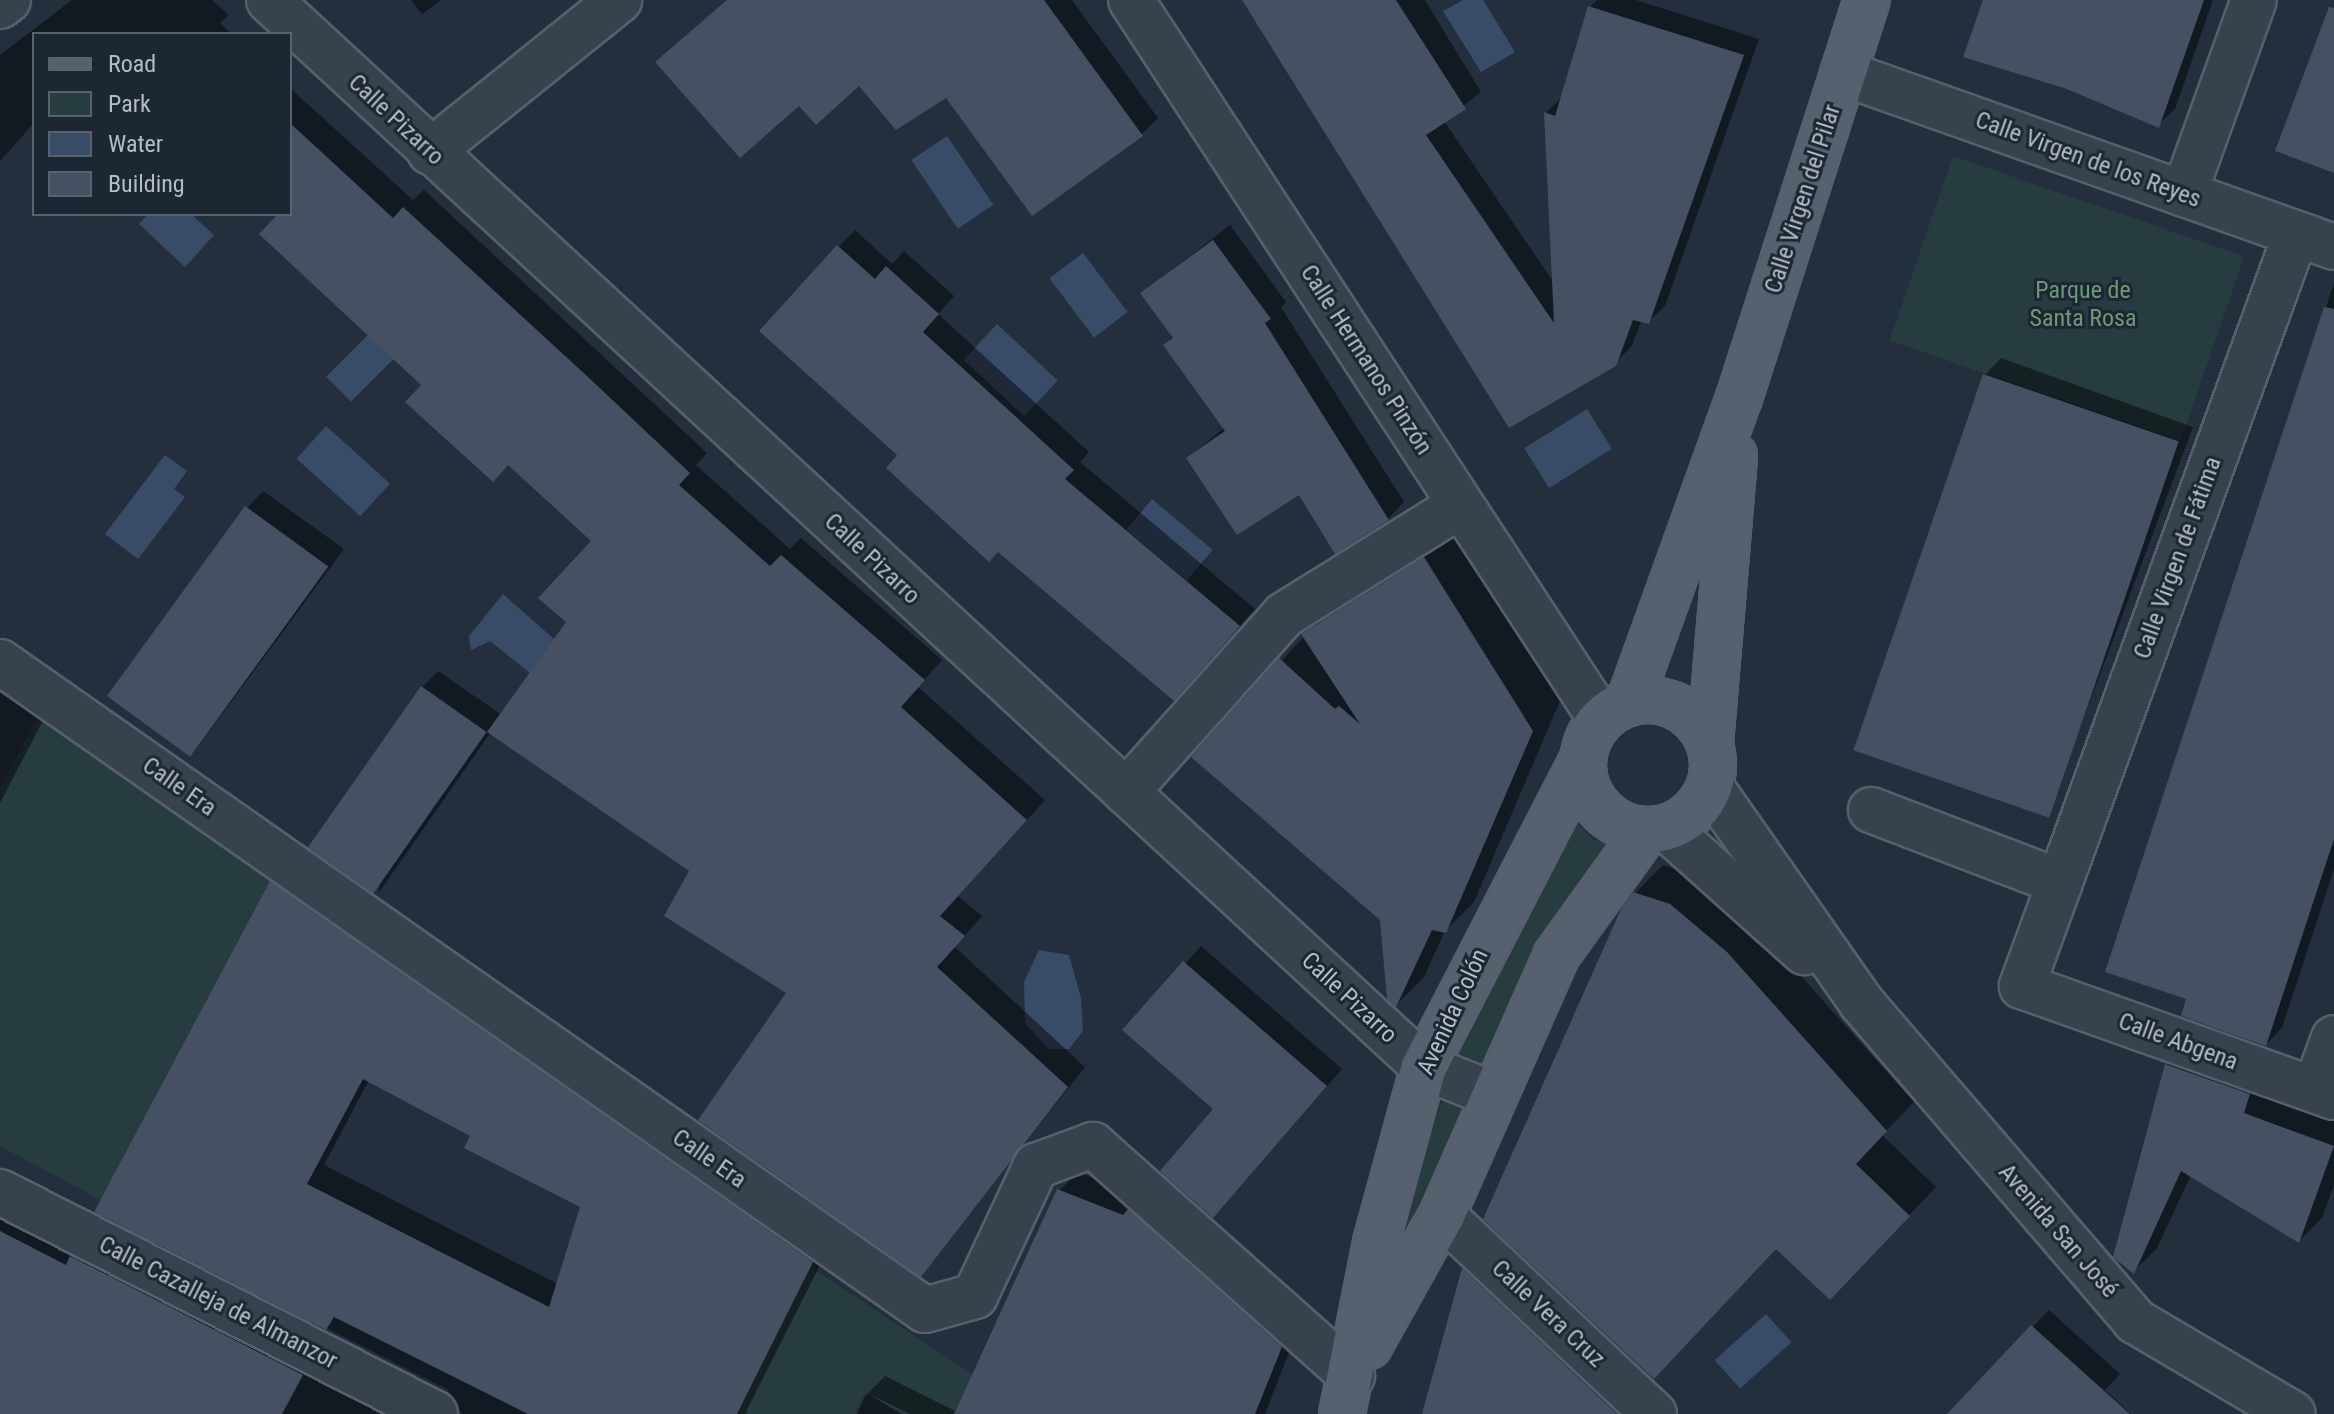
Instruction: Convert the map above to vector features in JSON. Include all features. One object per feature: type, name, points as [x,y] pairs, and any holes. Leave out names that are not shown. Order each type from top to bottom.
[{"type":"main road","name":"Calle Virgen del Pilar","points":[[1615,711],[1739,398],[1867,0]]},
{"type":"main road","name":"Calle Virgen del Pilar","points":[[1710,765],[1739,398]]},
{"type":"main road","points":[[1347,1395],[1442,1215],[1492,1094],[1556,956],[1656,829],[1700,805],[1710,765],[1686,711],[1666,702],[1615,711],[1583,759],[1584,783],[1595,803],[1626,827],[1656,829]]},
{"type":"main road","name":"Avenida Colón","points":[[1347,1395],[1376,1242],[1424,1067],[1583,759]]},
{"type":"street","points":[[0,6],[8,0]]},
{"type":"street","name":"Calle Pizarro","points":[[269,0],[1424,1067],[1492,1094]]},
{"type":"street","points":[[430,152],[619,0]]},
{"type":"street","name":"Calle Hermanos Pinzón","points":[[1131,0],[1461,505],[1615,711]]},
{"type":"street","points":[[2184,194],[2254,0]]},
{"type":"street","name":"Calle Virgen de los Reyes","points":[[1843,73],[2315,240]]},
{"type":"street","name":"Calle Virgen de Fátima","points":[[2022,986],[2060,882],[2315,240]]},
{"type":"street","points":[[1126,792],[1284,615],[1461,505]]},
{"type":"street","name":"Calle Era","points":[[0,662],[925,1310],[975,1296],[1036,1166],[1093,1145],[1347,1395]]},
{"type":"street","name":"Avenida San José","points":[[1710,765],[1861,1002],[2135,1321],[2293,1414]]},
{"type":"street","points":[[1871,810],[2060,882]]},
{"type":"street","name":"Avenida San José","points":[[1656,829],[1861,1002]]},
{"type":"street","name":"Calle Abgena","points":[[2022,986],[2324,1094]]},
{"type":"street","points":[[2324,1094],[2334,1038]]},
{"type":"street","name":"Calle Cazalleja de Almanzor","points":[[0,1192],[435,1414]]},
{"type":"street","name":"Calle Vera Cruz","points":[[1442,1215],[1654,1414]]},
{"type":"green space","name":"Parque de Santa Rosa","points":[[1953,156],[2244,256],[2181,441],[1890,340]]},
{"type":"green space","points":[[37,718],[273,875],[101,1200],[0,1146],[0,789]]},
{"type":"green space","points":[[1575,821],[1593,840],[1615,846],[1534,963],[1400,1243],[1409,1193],[1469,1027]]},
{"type":"green space","points":[[810,1267],[972,1374],[954,1414],[905,1414],[864,1394],[855,1414],[737,1414]]},
{"type":"water","points":[[1463,0],[1483,0],[1515,52],[1481,72],[1443,11]]},
{"type":"water","points":[[947,136],[993,205],[958,229],[911,160]]},
{"type":"water","points":[[146,216],[193,216],[214,235],[185,267],[139,224]]},
{"type":"water","points":[[1083,253],[1128,312],[1094,337],[1049,278]]},
{"type":"water","points":[[380,323],[405,348],[351,401],[326,377]]},
{"type":"water","points":[[997,324],[1058,381],[1024,416],[964,360]]},
{"type":"water","points":[[1587,409],[1612,449],[1549,488],[1524,448]]},
{"type":"water","points":[[326,426],[390,484],[360,516],[297,459]]},
{"type":"water","points":[[165,455],[187,471],[174,489],[185,497],[138,559],[105,534]]},
{"type":"water","points":[[1152,499],[1213,550],[1187,580],[1126,530]]},
{"type":"water","points":[[503,594],[554,639],[530,673],[490,641],[471,650],[469,636]]},
{"type":"water","points":[[1039,950],[1069,955],[1081,998],[1083,1031],[1069,1049],[1048,1049],[1025,1023],[1024,982]]},
{"type":"water","points":[[1766,1314],[1791,1342],[1740,1388],[1715,1360]]},
{"type":"building","points":[[727,0],[1044,0],[1143,136],[1032,216],[946,98],[896,130],[859,86],[816,125],[799,106],[740,158],[655,62]]},
{"type":"building","points":[[1242,0],[1396,0],[1466,109],[1426,135],[1554,323],[1544,112],[1555,116],[1588,6],[1744,55],[1649,324],[1633,320],[1616,366],[1509,428]]},
{"type":"building","points":[[1983,0],[2204,0],[2159,128],[2067,89],[1963,57]]},
{"type":"building","points":[[2329,7],[2334,8],[2334,173],[2275,151]]},
{"type":"building","points":[[292,125],[393,218],[403,207],[588,377],[690,473],[679,485],[770,566],[781,555],[925,680],[901,707],[1027,820],[940,916],[965,936],[937,967],[1068,1087],[921,1277],[698,1120],[786,993],[664,916],[689,871],[487,732],[566,622],[538,598],[591,541],[508,465],[493,482],[405,402],[421,385],[259,234],[276,216],[292,216]]},
{"type":"building","points":[[1213,240],[1271,319],[1265,323],[1389,520],[1335,554],[1299,495],[1237,535],[1186,458],[1225,431],[1163,345],[1173,338],[1140,293]]},
{"type":"building","points":[[837,245],[875,279],[886,266],[939,314],[923,332],[1074,470],[1065,479],[1240,626],[1174,701],[998,552],[989,562],[886,468],[897,455],[759,331]]},
{"type":"building","points":[[2324,307],[2334,309],[2334,839],[2266,1046],[2181,1016],[2186,999],[2105,972]]},
{"type":"building","points":[[1983,374],[2179,441],[2049,818],[1853,750]]},
{"type":"building","points":[[245,506],[328,567],[190,757],[107,696]]},
{"type":"building","points":[[1424,557],[1533,731],[1446,933],[1432,930],[1396,1007],[1387,999],[1380,920],[1191,757],[1279,658],[1335,709],[1339,706],[1360,724],[1301,634]]},
{"type":"building","points":[[421,686],[487,732],[374,893],[308,847]]},
{"type":"building","points":[[270,881],[813,1262],[737,1414],[528,1414],[334,1317],[326,1330],[94,1212]],"holes":[[[363,1079],[470,1136],[464,1148],[580,1207],[549,1307],[307,1184]]]},
{"type":"building","points":[[1633,892],[1670,904],[1727,952],[1887,1131],[1856,1164],[1910,1216],[1830,1300],[1776,1249],[1654,1379],[1483,1219],[1621,909]]},
{"type":"building","points":[[1183,961],[1327,1086],[1213,1218],[1160,1171],[1213,1109],[1122,1030]]},
{"type":"building","points":[[2165,1064],[2250,1094],[2244,1113],[2334,1146],[2299,1243],[2181,1171],[2134,1274],[2113,1257]]},
{"type":"building","points":[[1057,1189],[1123,1215],[1128,1209],[1282,1347],[1255,1414],[954,1414]]},
{"type":"building","points":[[0,1231],[66,1265],[70,1256],[303,1375],[282,1414],[0,1414]]},
{"type":"building","points":[[1462,1268],[1617,1414],[1422,1414]]},
{"type":"building","points":[[2031,1325],[2130,1414],[1947,1414]]}]
